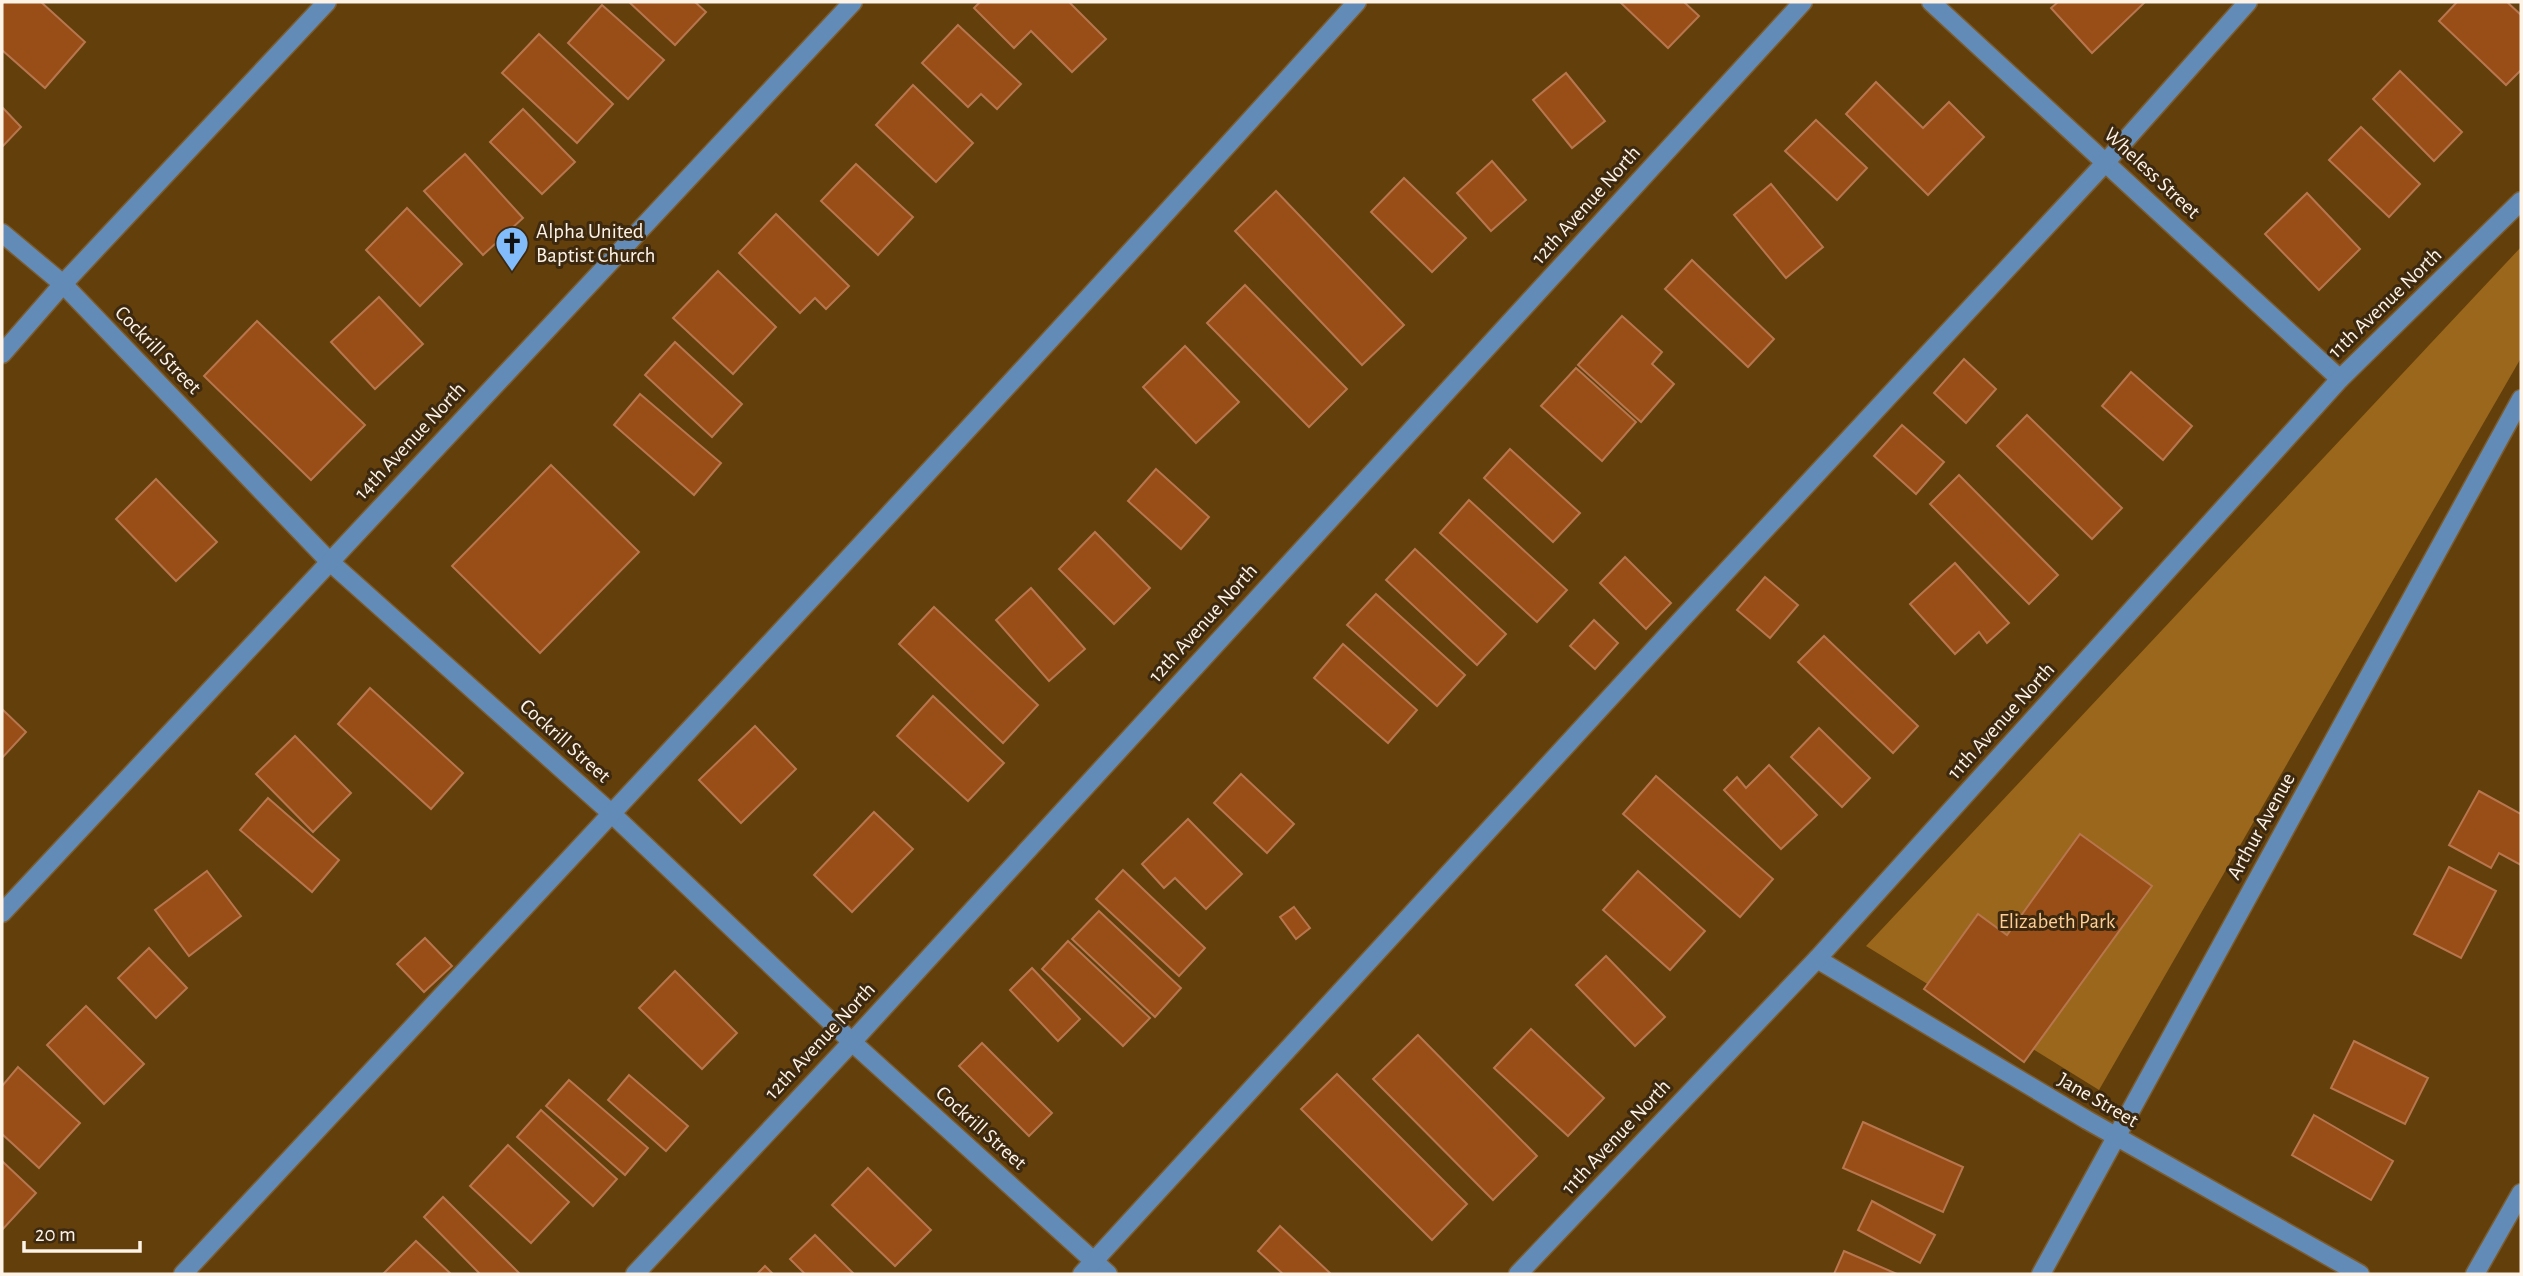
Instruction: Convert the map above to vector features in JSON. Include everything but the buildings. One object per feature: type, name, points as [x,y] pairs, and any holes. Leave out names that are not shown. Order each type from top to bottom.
[{"type":"street","points":[[2,354],[327,2]]},
{"type":"street","name":"14th Avenue North","points":[[2,914],[328,561],[853,2]]},
{"type":"street","points":[[183,1274],[1182,196],[1357,2]]},
{"type":"street","name":"12th Avenue North","points":[[635,1274],[852,1042],[1803,2]]},
{"type":"street","name":"Wheless Street","points":[[1931,2],[2340,379]]},
{"type":"street","points":[[1088,1268],[1682,619],[2106,162],[2248,2]]},
{"type":"street","name":"11th Avenue North","points":[[1518,1274],[1817,958],[2340,379],[2521,201]]},
{"type":"street","name":"Cockrill Street","points":[[2,233],[64,284],[328,561],[611,813],[1088,1268],[1108,1274]]},
{"type":"street","name":"Arthur Avenue","points":[[2040,1274],[2521,399]]},
{"type":"street","name":"Jane Street","points":[[1817,958],[2116,1137],[2360,1274]]},
{"type":"street","points":[[2475,1274],[2521,1193]]},
{"type":"green space","name":"Elizabeth Park","points":[[2521,247],[2521,358],[2099,1090],[1866,946]]},
{"type":"place","name":"Alpha United Baptist Church","points":[[512,273]]}]
